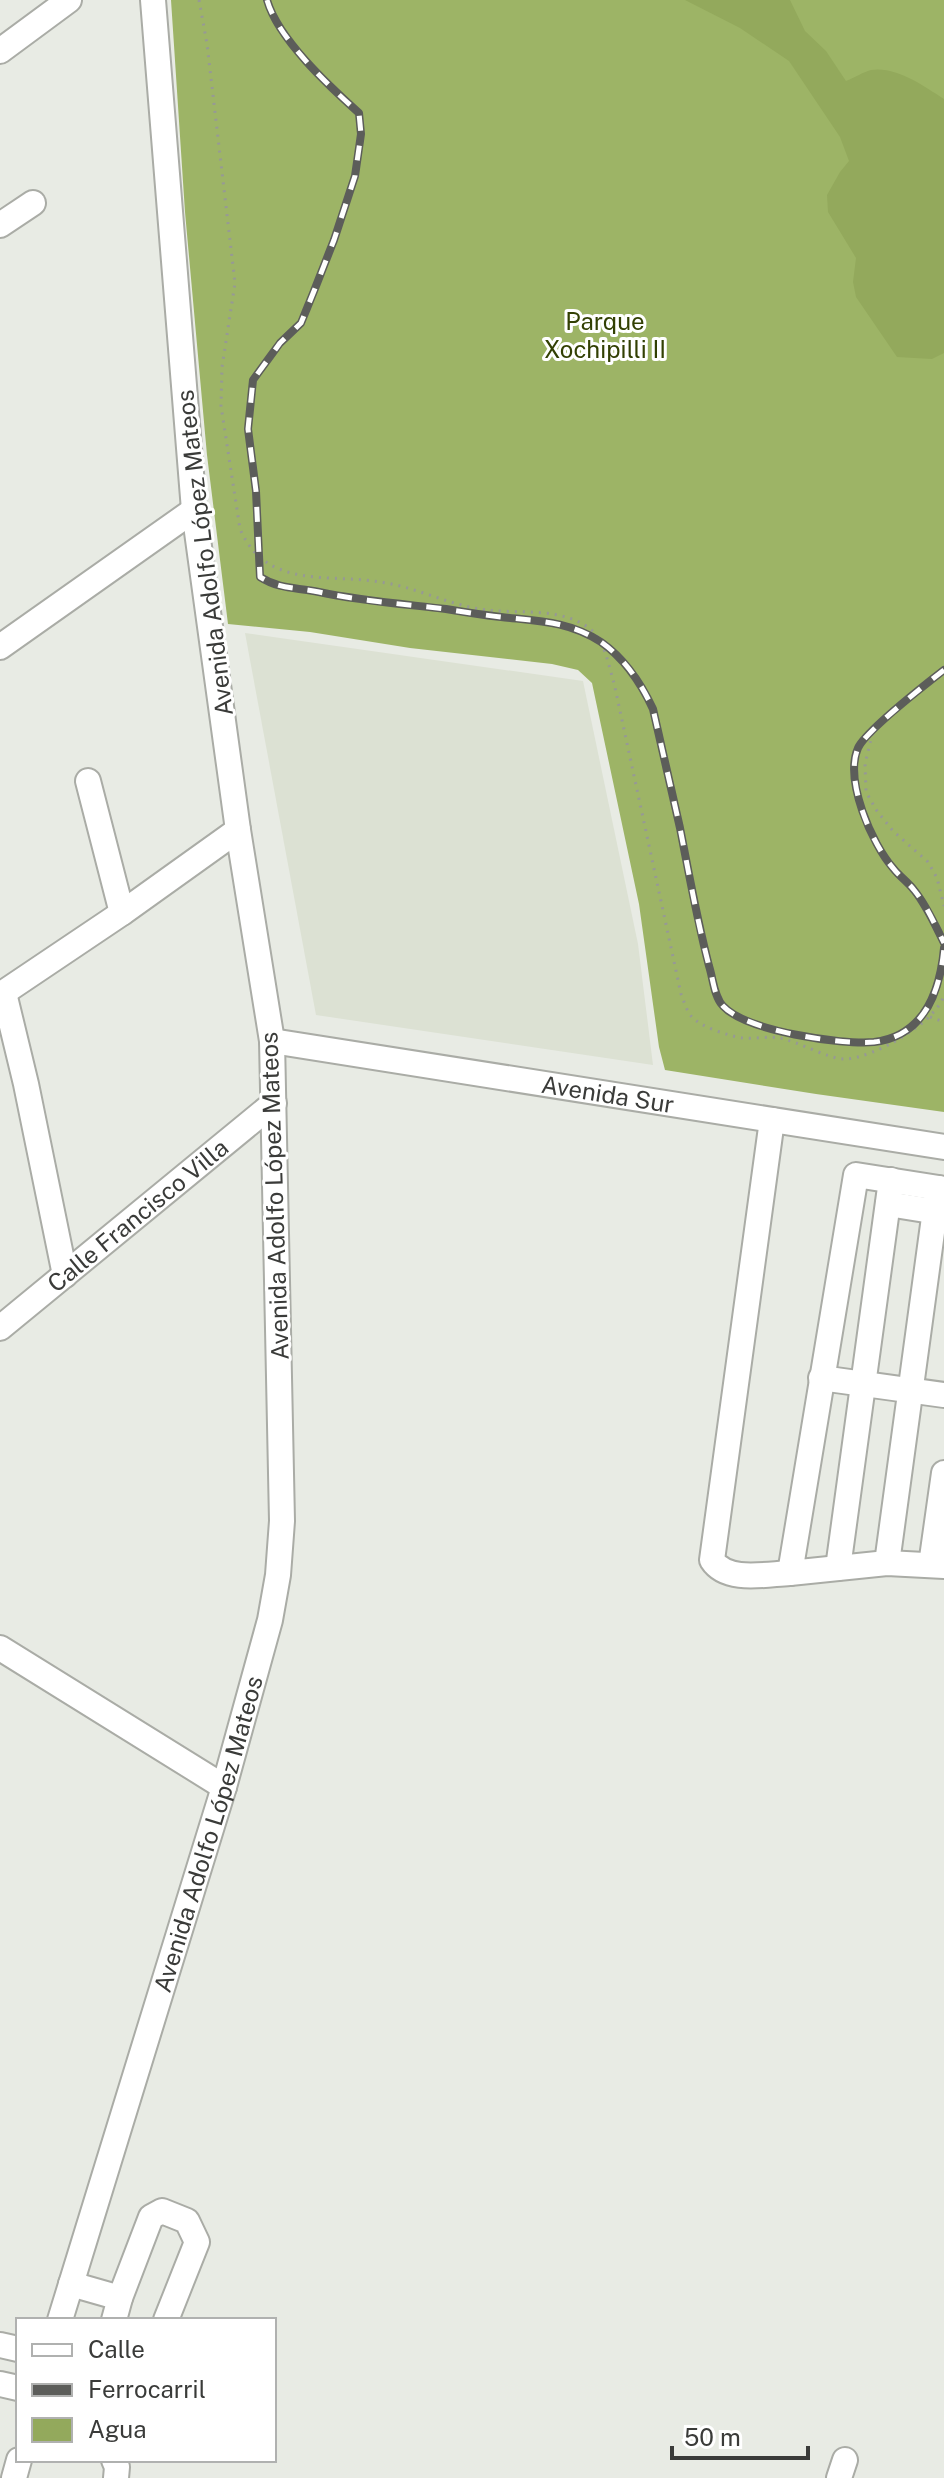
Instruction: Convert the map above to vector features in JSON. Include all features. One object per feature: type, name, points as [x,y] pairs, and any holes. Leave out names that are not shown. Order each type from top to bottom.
[{"type":"street","points":[[0,51],[69,0]]},
{"type":"street","name":"Avenida Adolfo López Mateos","points":[[61,2318],[224,1787],[270,1620],[278,1575],[282,1521],[272,1041],[238,830],[194,510],[153,0]]},
{"type":"street","points":[[0,225],[33,203]]},
{"type":"street","points":[[0,647],[194,510]]},
{"type":"street","points":[[88,781],[122,913]]},
{"type":"street","points":[[65,1275],[26,1084],[2,994],[238,830]]},
{"type":"street","name":"Avenida Sur","points":[[272,1041],[944,1147]]},
{"type":"street","name":"Calle Francisco Villa","points":[[0,1328],[274,1103]]},
{"type":"street","points":[[772,1120],[712,1560],[717,1568],[731,1574],[790,1573],[887,1563],[938,1566],[944,1473]]},
{"type":"street","points":[[790,1573],[864,1134]]},
{"type":"street","points":[[856,1175],[890,1192],[940,1200],[887,1563]]},
{"type":"street","points":[[838,1568],[890,1192]]},
{"type":"street","points":[[821,1378],[944,1395]]},
{"type":"street","points":[[0,1648],[224,1787]]},
{"type":"street","points":[[71,2284],[117,2309],[151,2217],[162,2211],[173,2214],[187,2221],[197,2242],[167,2318]]},
{"type":"path","points":[[199,0],[235,283],[222,367],[221,406],[240,529],[248,545],[260,558],[289,573],[382,582],[442,601],[489,611],[523,610],[566,618],[588,627],[601,641],[614,683],[681,994],[692,1017],[715,1031],[742,1038],[775,1037],[844,1059],[860,1057],[907,1035],[930,1017],[944,995]]},
{"type":"path","points":[[944,670],[892,709],[872,735],[865,764],[866,792],[893,831],[928,862],[937,878],[944,906]]},
{"type":"path","points":[[930,1017],[944,1022]]},
{"type":"shaded area","points":[[245,633],[583,681],[638,944],[653,1065],[316,1015]]},
{"type":"green space","name":"Parque Xochipilli II","points":[[171,0],[944,0],[944,1112],[665,1070],[639,904],[592,683],[578,670],[310,632],[228,624],[207,455],[185,212]]},
{"type":"water","points":[[685,0],[790,0],[805,31],[826,51],[846,81],[871,70],[890,71],[909,78],[944,99],[944,353],[932,359],[897,357],[856,297],[853,282],[856,258],[828,212],[827,195],[849,161],[840,137],[789,61],[740,28]]},
{"type":"railway","points":[[267,0],[293,46],[359,113],[361,134],[355,176],[301,323],[280,343],[253,380],[248,429],[256,491],[260,577],[282,586],[351,598],[552,623],[589,635],[618,656],[638,681],[653,709],[714,987],[720,1002],[735,1015],[772,1029],[818,1039],[874,1042],[891,1038],[906,1031],[927,1009],[939,980],[944,948]]},
{"type":"railway","points":[[944,670],[863,740],[855,761],[857,794],[869,828],[893,868],[919,896],[944,943]]}]
